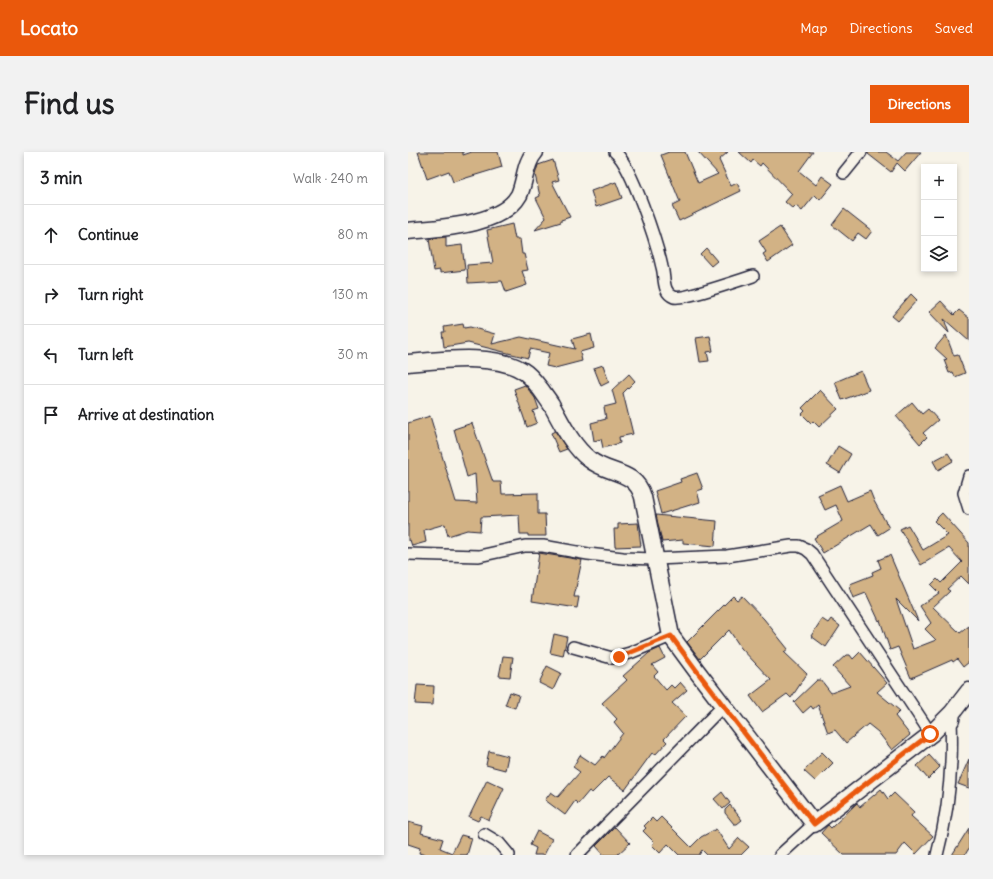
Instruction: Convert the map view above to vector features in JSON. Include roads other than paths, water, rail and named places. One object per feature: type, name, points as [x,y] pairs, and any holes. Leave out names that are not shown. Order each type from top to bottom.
[{"type":"street","points":[[408,231],[452,227],[483,220],[502,212],[511,205],[518,196],[533,152]]},
{"type":"street","points":[[615,152],[620,156],[627,168],[651,228],[660,257],[664,284],[670,295],[675,297],[689,294],[753,276]]},
{"type":"street","points":[[844,173],[861,152]]},
{"type":"street","points":[[408,362],[452,360],[498,361],[514,366],[527,374],[544,394],[578,447],[588,459],[625,475],[637,484],[643,497],[671,636],[814,824]]},
{"type":"street","points":[[969,476],[964,493],[969,510]]},
{"type":"street","points":[[408,554],[480,556],[525,546],[543,546],[588,554],[623,558],[655,559],[727,556],[799,546],[812,554],[930,734]]},
{"type":"street","points":[[573,647],[612,658],[630,653],[671,636]]},
{"type":"street","points":[[780,855],[814,824],[952,716],[969,692]]},
{"type":"street","points":[[577,855],[723,706]]},
{"type":"street","points":[[937,855],[950,787],[953,740],[952,716]]},
{"type":"street","points":[[484,834],[499,843],[508,855]]}]
